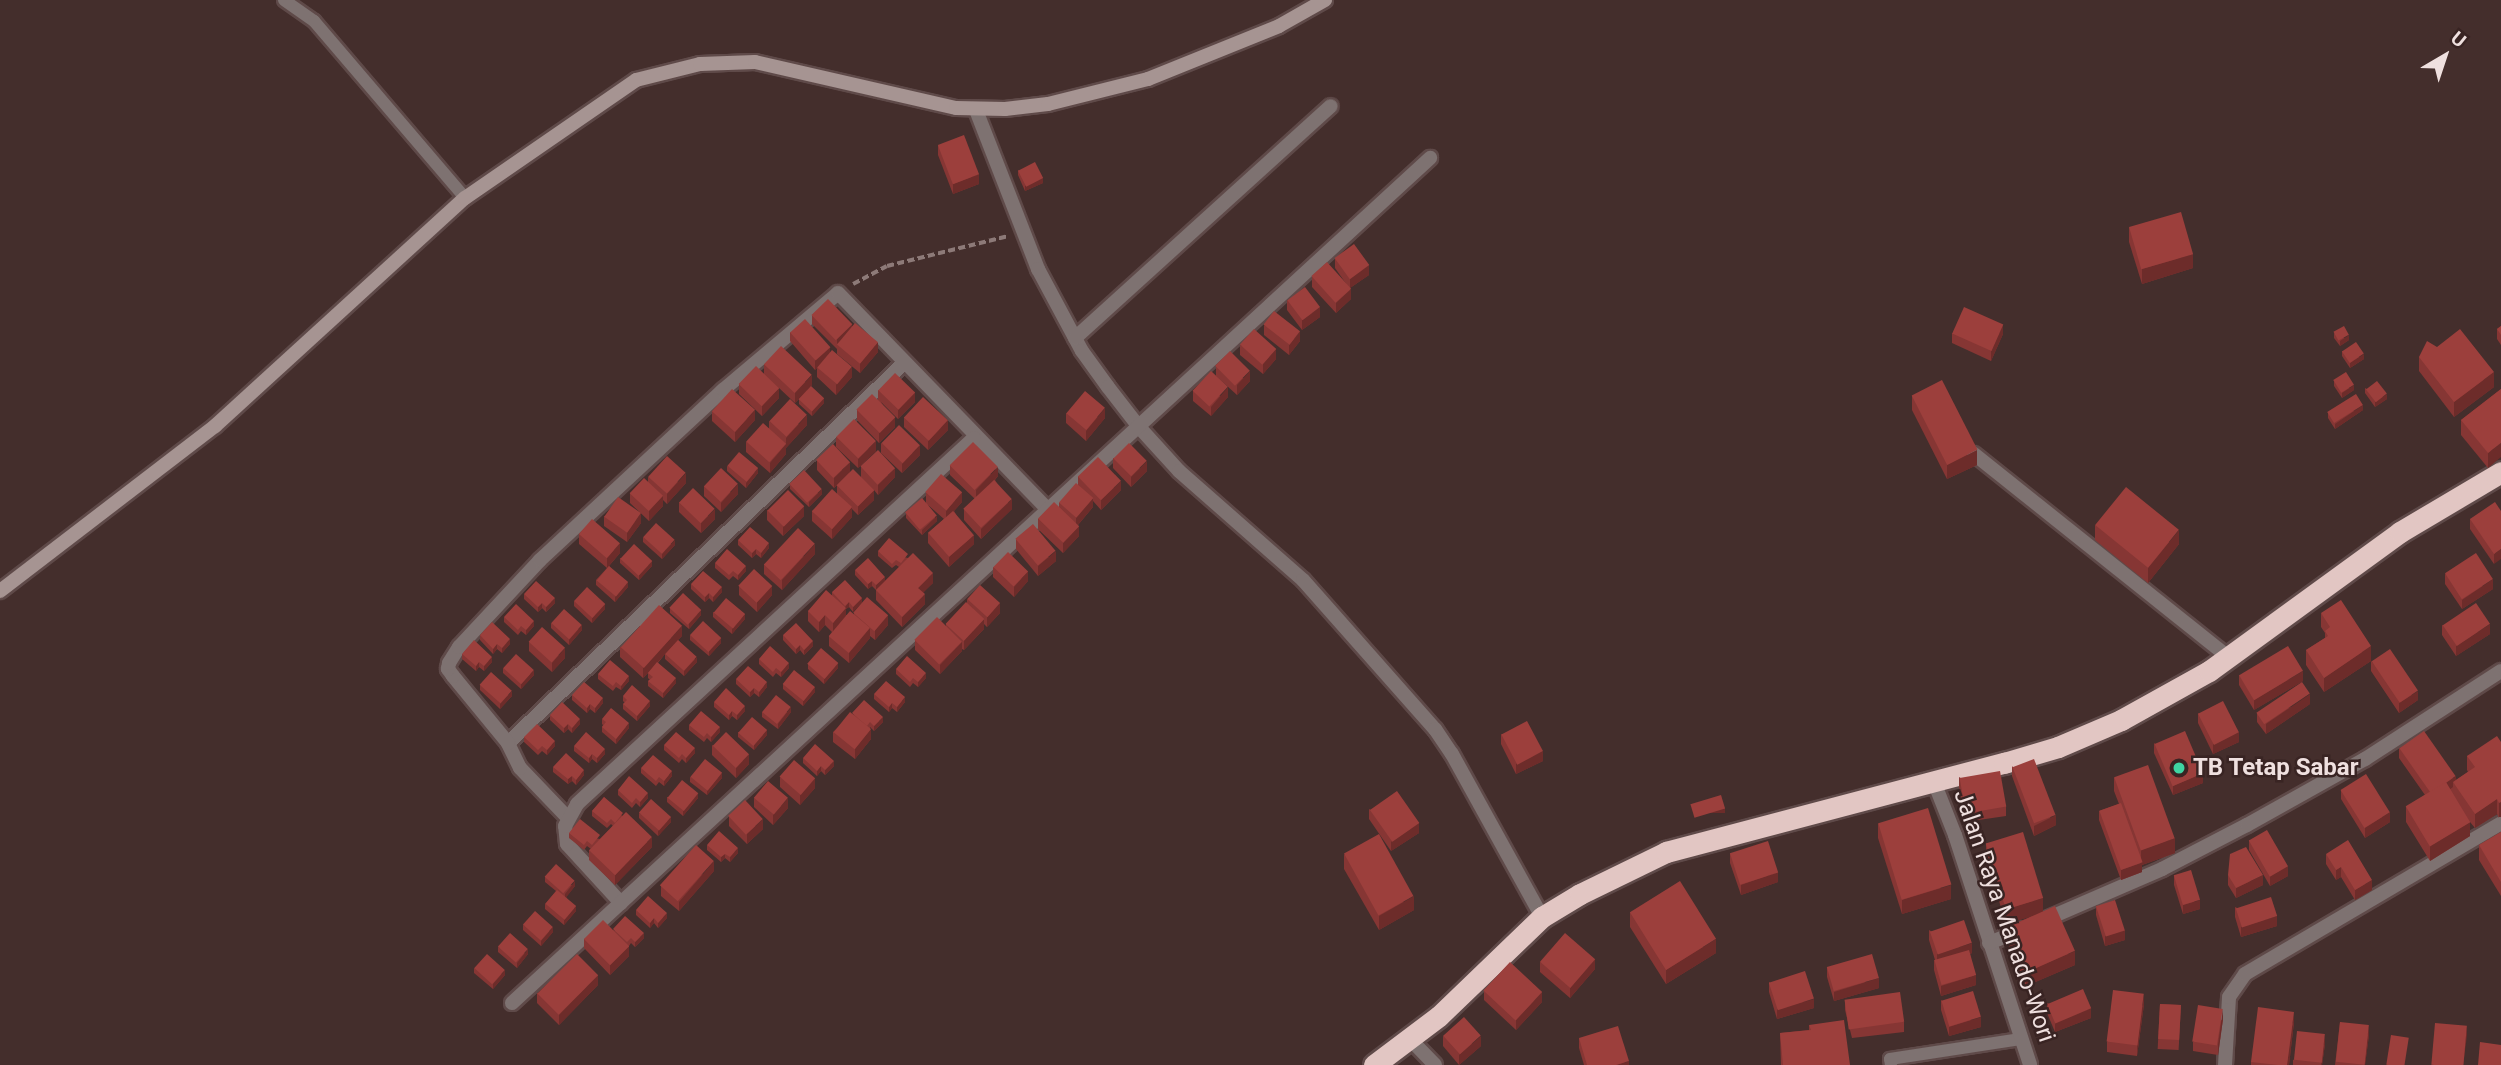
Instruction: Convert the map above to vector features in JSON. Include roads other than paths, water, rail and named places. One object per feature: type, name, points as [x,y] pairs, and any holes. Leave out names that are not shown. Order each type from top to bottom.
[{"type":"highway","points":[[1374,1065],[1439,1016],[1542,917],[1580,894],[1666,852],[1934,782],[2085,736],[2144,709],[2228,657],[2400,532],[2501,471]]},
{"type":"main road","points":[[0,591],[215,426],[465,198],[636,80],[700,64],[755,62],[784,66],[936,104],[975,110],[1048,104],[1148,79],[1279,26],[1325,0]]},
{"type":"street","points":[[1075,338],[1331,106]]},
{"type":"street","points":[[975,110],[1038,269],[1075,338],[1139,427],[1180,471],[1303,580],[1435,729],[1452,754],[1542,917]]},
{"type":"street","points":[[512,1003],[1430,158]]},
{"type":"street","points":[[568,818],[520,768],[508,743],[448,669],[454,653],[540,560],[723,390],[838,293],[974,438],[1047,509]]},
{"type":"street","points":[[508,743],[904,363]]},
{"type":"street","points":[[621,903],[567,844],[564,837],[568,818],[582,799],[974,438]]},
{"type":"street","points":[[1974,454],[2228,657]]},
{"type":"street","points":[[1989,943],[2162,869],[2247,825],[2365,759],[2501,671]]},
{"type":"street","name":"Jalan Raya Manado-Wori","points":[[1934,782],[1955,835],[2030,1065]]},
{"type":"street","points":[[2225,1065],[2229,997],[2245,974],[2501,823]]},
{"type":"street","points":[[1409,1039],[1435,1065]]},
{"type":"lane","points":[[284,0],[314,20],[465,198]]},
{"type":"lane","points":[[1891,1065],[1890,1059],[2020,1039]]},
{"type":"place","name":"TB Tetap Sabar","points":[[2179,768]]}]
